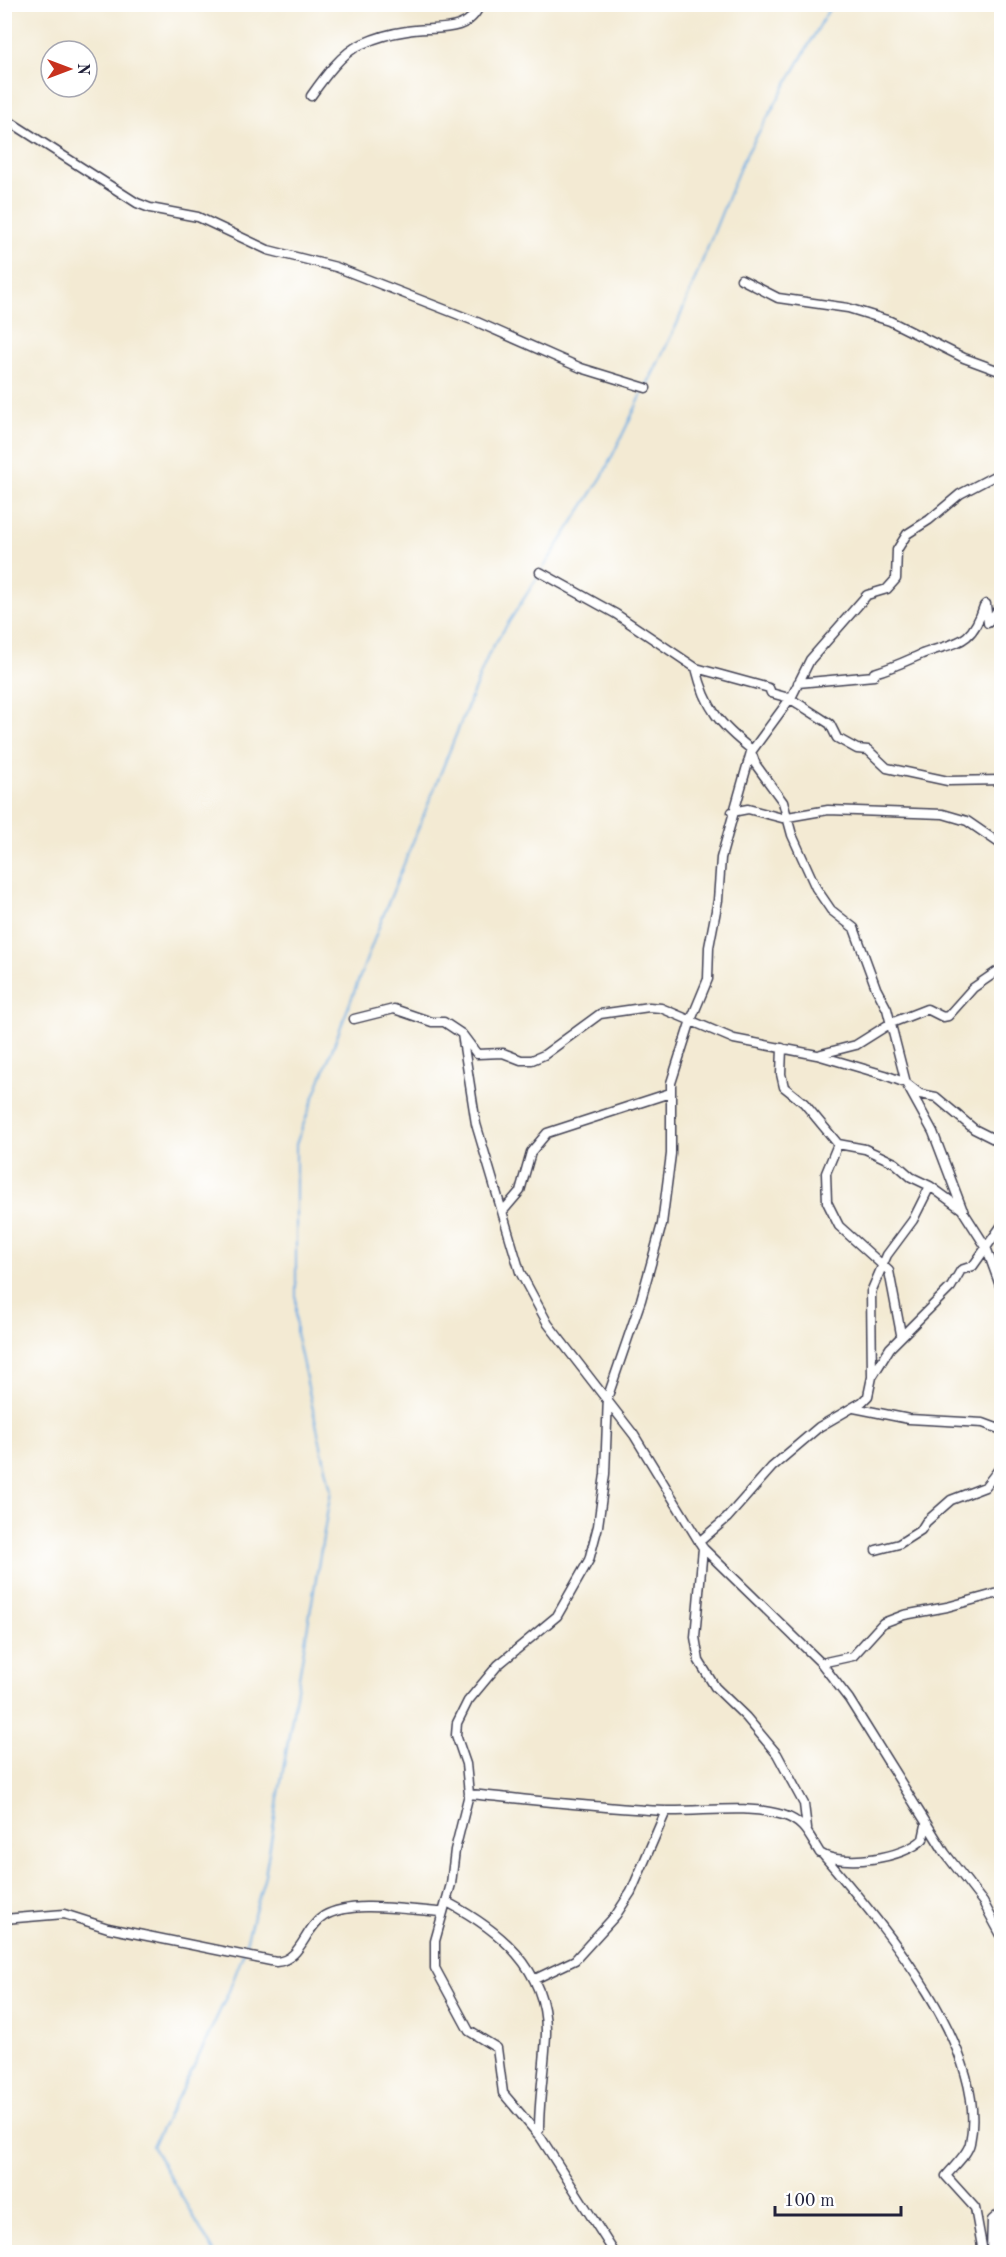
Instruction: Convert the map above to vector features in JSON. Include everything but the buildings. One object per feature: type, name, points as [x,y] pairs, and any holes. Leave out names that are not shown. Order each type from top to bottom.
[{"type":"street","points":[[311,96],[339,63],[363,44],[410,30],[440,30],[453,27],[471,17],[480,4]]},
{"type":"street","points":[[4,118],[138,203],[150,208],[198,217],[268,250],[336,267],[477,322],[581,368],[646,388]]},
{"type":"street","points":[[741,279],[778,298],[848,308],[890,321],[964,358],[1002,372]]},
{"type":"street","points":[[614,2253],[541,2138],[503,2093],[497,2048],[469,2031],[441,1983],[435,1968],[434,1955],[469,1794],[466,1764],[456,1735],[462,1710],[512,1652],[557,1616],[589,1560],[601,1504],[607,1454],[608,1401],[641,1300],[663,1217],[671,1154],[670,1093],[691,1020],[708,979],[709,947],[718,900],[721,858],[732,812],[752,751],[774,723],[810,660],[835,635],[867,595],[887,589],[896,579],[897,550],[907,534],[929,520],[960,494],[1002,472]]},
{"type":"street","points":[[540,572],[616,614],[696,668],[750,681],[769,688],[771,693],[789,698],[830,724],[837,738],[857,749],[868,750],[887,768],[948,781],[1002,780]]},
{"type":"street","points":[[798,683],[874,676],[874,673],[899,666],[925,653],[953,646],[970,635],[986,604],[988,623],[1002,604]]},
{"type":"street","points":[[696,668],[701,689],[716,717],[728,731],[752,751],[756,765],[783,802],[792,835],[816,888],[831,910],[854,928],[891,1023],[906,1083],[933,1132],[963,1210],[986,1246],[1002,1291]]},
{"type":"street","points":[[732,812],[748,809],[777,818],[828,810],[943,814],[967,821],[1002,845]]},
{"type":"street","points":[[817,1055],[856,1045],[891,1023],[927,1009],[943,1017],[948,1016],[973,988],[1002,968]]},
{"type":"street","points":[[354,1019],[394,1009],[432,1022],[444,1022],[462,1034],[477,1054],[502,1053],[526,1061],[544,1055],[600,1014],[650,1007],[691,1020],[734,1039],[817,1055],[906,1083],[920,1094],[936,1097],[974,1129],[1002,1143]]},
{"type":"street","points":[[462,1034],[474,1115],[520,1272],[535,1303],[548,1324],[640,1443],[701,1545],[821,1663],[856,1709],[926,1824],[983,1902],[1002,1937]]},
{"type":"street","points":[[782,1048],[781,1074],[784,1087],[804,1103],[838,1144],[879,1155],[895,1163],[919,1183],[930,1186],[963,1210]]},
{"type":"street","points":[[502,1211],[520,1191],[531,1152],[547,1133],[670,1093]]},
{"type":"street","points":[[838,1144],[826,1173],[827,1202],[839,1226],[882,1264],[892,1278],[901,1334]]},
{"type":"street","points":[[930,1186],[913,1220],[882,1264],[871,1292],[872,1377],[868,1396],[854,1408],[819,1427],[772,1467],[701,1545],[695,1636],[699,1661],[715,1687],[753,1724],[777,1754],[804,1804],[807,1829],[816,1848],[920,1978],[961,2061],[970,2102],[970,2145],[946,2176],[975,2208],[983,2253]]},
{"type":"street","points":[[872,1377],[901,1334],[951,1287],[961,1270],[973,1266],[1002,1225]]},
{"type":"street","points":[[854,1408],[909,1419],[983,1423],[1002,1430]]},
{"type":"street","points":[[876,1550],[899,1544],[921,1530],[926,1522],[951,1500],[985,1487],[1002,1465]]},
{"type":"street","points":[[821,1663],[853,1656],[883,1623],[904,1615],[947,1607],[1002,1592]]},
{"type":"street","points":[[469,1794],[666,1811],[758,1810],[784,1816],[807,1829]]},
{"type":"street","points":[[535,1978],[575,1960],[616,1915],[631,1892],[666,1811]]},
{"type":"street","points":[[824,1856],[860,1860],[889,1854],[919,1843],[925,1833],[926,1824]]},
{"type":"street","points":[[447,1902],[466,1912],[515,1952],[529,1967],[535,1978],[546,2030],[539,2129]]},
{"type":"street","points":[[4,1919],[64,1914],[108,1928],[284,1962],[293,1956],[313,1926],[323,1916],[335,1912],[381,1908],[443,1912]]},
{"type":"street","points":[[991,2253],[992,2220],[1002,2211]]},
{"type":"waterway","points":[[647,385],[677,324],[742,162],[832,4]]},
{"type":"waterway","points":[[542,570],[602,477],[644,390]]},
{"type":"waterway","points":[[214,2252],[152,2146],[196,2062],[229,1991],[242,1957],[265,1875],[331,1491],[296,1333],[296,1144],[385,911],[489,653],[539,575]]}]
